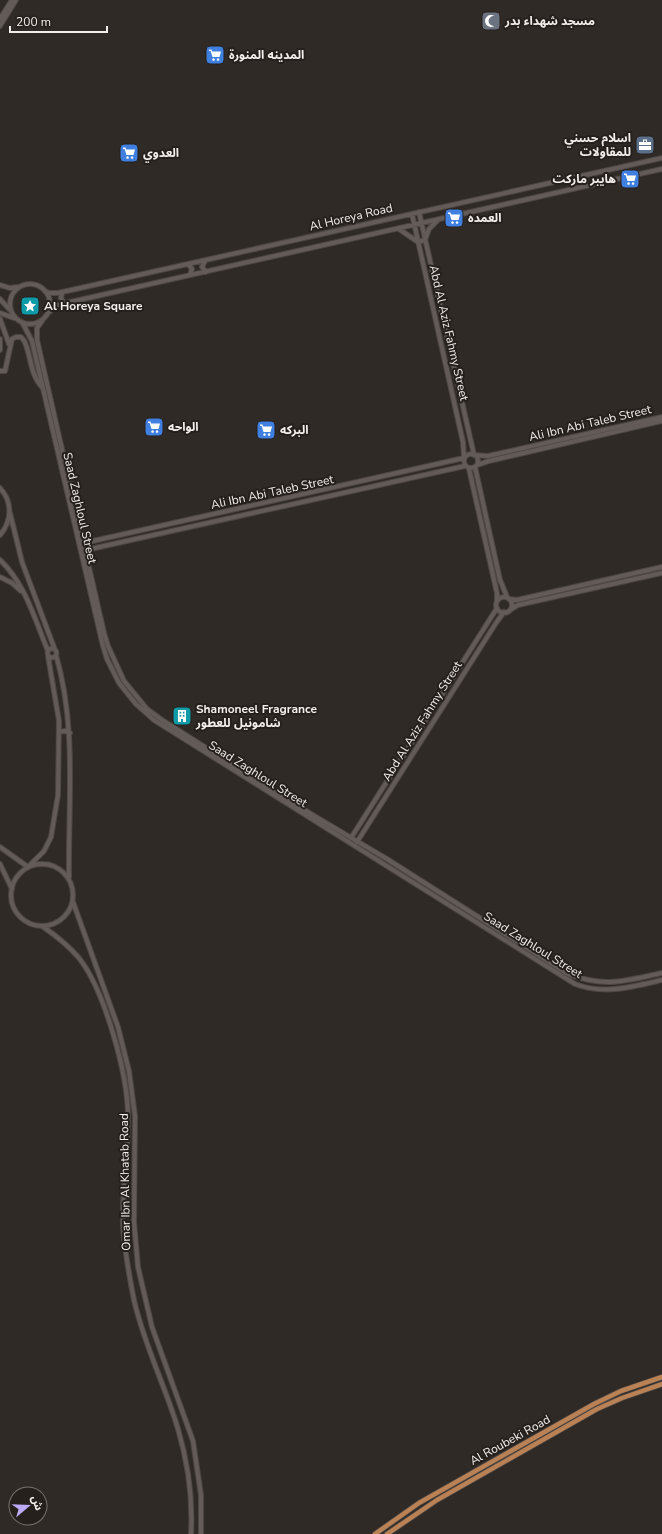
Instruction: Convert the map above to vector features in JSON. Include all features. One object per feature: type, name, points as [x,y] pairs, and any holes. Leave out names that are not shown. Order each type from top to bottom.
[{"type":"main road","name":"Al Roubeki Road","points":[[375,1534],[419,1503],[594,1404],[621,1391],[662,1377]]},
{"type":"main road","name":"Al Roubeki Road","points":[[387,1534],[437,1500],[597,1409],[622,1398],[662,1384]]},
{"type":"street","points":[[0,19],[12,0]]},
{"type":"street","points":[[0,26],[16,0]]},
{"type":"street","name":"Al Horeya Road","points":[[45,291],[54,294],[62,293],[662,158]]},
{"type":"street","name":"Al Horeya Road","points":[[48,312],[57,305],[662,169]]},
{"type":"street","name":"Abd Al Aziz Fahmy Street","points":[[419,212],[474,455]]},
{"type":"street","name":"Abd Al Aziz Fahmy Street","points":[[412,214],[464,446],[464,458]]},
{"type":"street","points":[[399,228],[418,242],[426,240],[429,229],[439,219]]},
{"type":"street","points":[[205,260],[202,268],[206,272]]},
{"type":"street","points":[[188,264],[192,269],[190,275]]},
{"type":"street","points":[[0,285],[10,288],[25,284],[36,285],[45,291],[50,301],[48,312],[42,321],[35,324],[23,324],[0,313]]},
{"type":"street","points":[[10,310],[9,305],[12,294],[20,286]]},
{"type":"street","points":[[62,293],[61,298],[64,304]]},
{"type":"street","points":[[0,299],[10,310],[15,319]]},
{"type":"street","points":[[0,318],[10,347]]},
{"type":"street","name":"Saad Zaghloul Street","points":[[42,321],[37,328],[37,340],[108,646],[124,681],[147,709],[203,749]]},
{"type":"street","name":"Saad Zaghloul Street","points":[[23,324],[32,342],[95,619],[107,659],[112,672],[127,694],[144,712],[508,939],[568,974],[585,980],[615,982],[662,973]]},
{"type":"street","points":[[0,371],[5,371],[10,347],[14,338],[19,336],[23,338],[34,377],[42,387]]},
{"type":"street","points":[[0,338],[0,350]]},
{"type":"street","points":[[32,342],[37,340]]},
{"type":"street","name":"Ali Ibn Abi Taleb Street","points":[[637,425],[662,417]]},
{"type":"street","name":"Ali Ibn Abi Taleb Street","points":[[476,466],[489,458],[637,425],[662,421]]},
{"type":"street","points":[[464,446],[471,445]]},
{"type":"street","points":[[510,610],[512,604],[502,587],[477,474],[476,466],[478,460],[474,455],[469,454],[464,458],[471,476],[496,588],[497,608],[504,612],[510,610],[524,604],[662,573]]},
{"type":"street","name":"Ali Ibn Abi Taleb Street","points":[[474,455],[489,458]]},
{"type":"street","name":"Ali Ibn Abi Taleb Street","points":[[84,543],[454,462],[464,458]]},
{"type":"street","points":[[59,460],[65,459]]},
{"type":"street","points":[[454,462],[456,468]]},
{"type":"street","points":[[467,467],[476,466]]},
{"type":"street","name":"Ali Ibn Abi Taleb Street","points":[[86,550],[456,468],[467,467]]},
{"type":"street","points":[[471,476],[477,474]]},
{"type":"street","points":[[0,488],[8,501],[22,562],[56,655],[66,704],[70,735],[68,877]]},
{"type":"street","points":[[0,535],[7,526],[10,513]]},
{"type":"street","points":[[99,540],[100,546]]},
{"type":"street","points":[[0,560],[10,570],[25,596],[48,651],[57,706],[60,738],[59,775],[53,830],[44,851],[29,866],[16,878],[12,889],[12,900],[18,914],[28,922],[42,926],[49,925],[62,919],[67,914],[73,902],[73,887],[63,870],[47,863],[29,866],[0,847]]},
{"type":"street","points":[[497,601],[500,598],[522,599],[662,568]]},
{"type":"street","points":[[0,577],[12,583],[25,596]]},
{"type":"street","points":[[496,588],[502,587]]},
{"type":"street","points":[[522,599],[524,604]]},
{"type":"street","name":"Abd Al Aziz Fahmy Street","points":[[351,838],[497,608]]},
{"type":"street","name":"Abd Al Aziz Fahmy Street","points":[[357,842],[504,612]]},
{"type":"street","points":[[490,620],[494,620],[496,623]]},
{"type":"street","points":[[48,651],[50,649],[54,650]]},
{"type":"street","points":[[48,656],[52,658],[56,655]]},
{"type":"street","points":[[59,732],[65,731],[70,735]]},
{"type":"street","points":[[60,738],[65,739],[70,735]]},
{"type":"street","name":"Saad Zaghloul Street","points":[[313,818],[393,863],[563,977],[592,990],[620,989],[662,980]]},
{"type":"street","points":[[361,823],[366,827]]},
{"type":"street","points":[[0,864],[12,889]]},
{"type":"street","name":"Omar Ibn Al Khatab Road","points":[[73,902],[118,1027],[129,1071],[134,1116],[134,1218],[138,1267],[152,1327],[193,1441],[201,1495],[201,1534]]},
{"type":"street","name":"Omar Ibn Al Khatab Road","points":[[42,926],[68,946],[87,971],[103,1007],[119,1058],[128,1116],[123,1219],[126,1255],[139,1320],[152,1360],[178,1429],[184,1452],[191,1498],[191,1534]]},
{"type":"place","name":"مسجد شهداء بدر","points":[[491,21]]},
{"type":"place","name":"المدينه المنورة","points":[[215,55]]},
{"type":"place","name":"اسلام حسني للمقاولات","points":[[645,145]]},
{"type":"place","name":"العدوي","points":[[129,153]]},
{"type":"place","name":"هايبر ماركت","points":[[630,179]]},
{"type":"place","name":"العمده","points":[[454,218]]},
{"type":"place","name":"Al Horeya Square","points":[[30,306]]},
{"type":"place","name":"الواحه","points":[[154,427]]},
{"type":"place","name":"البركه","points":[[266,430]]},
{"type":"place","name":"Shamoneel Fragrance شامونيل للعطور","points":[[182,716]]}]
